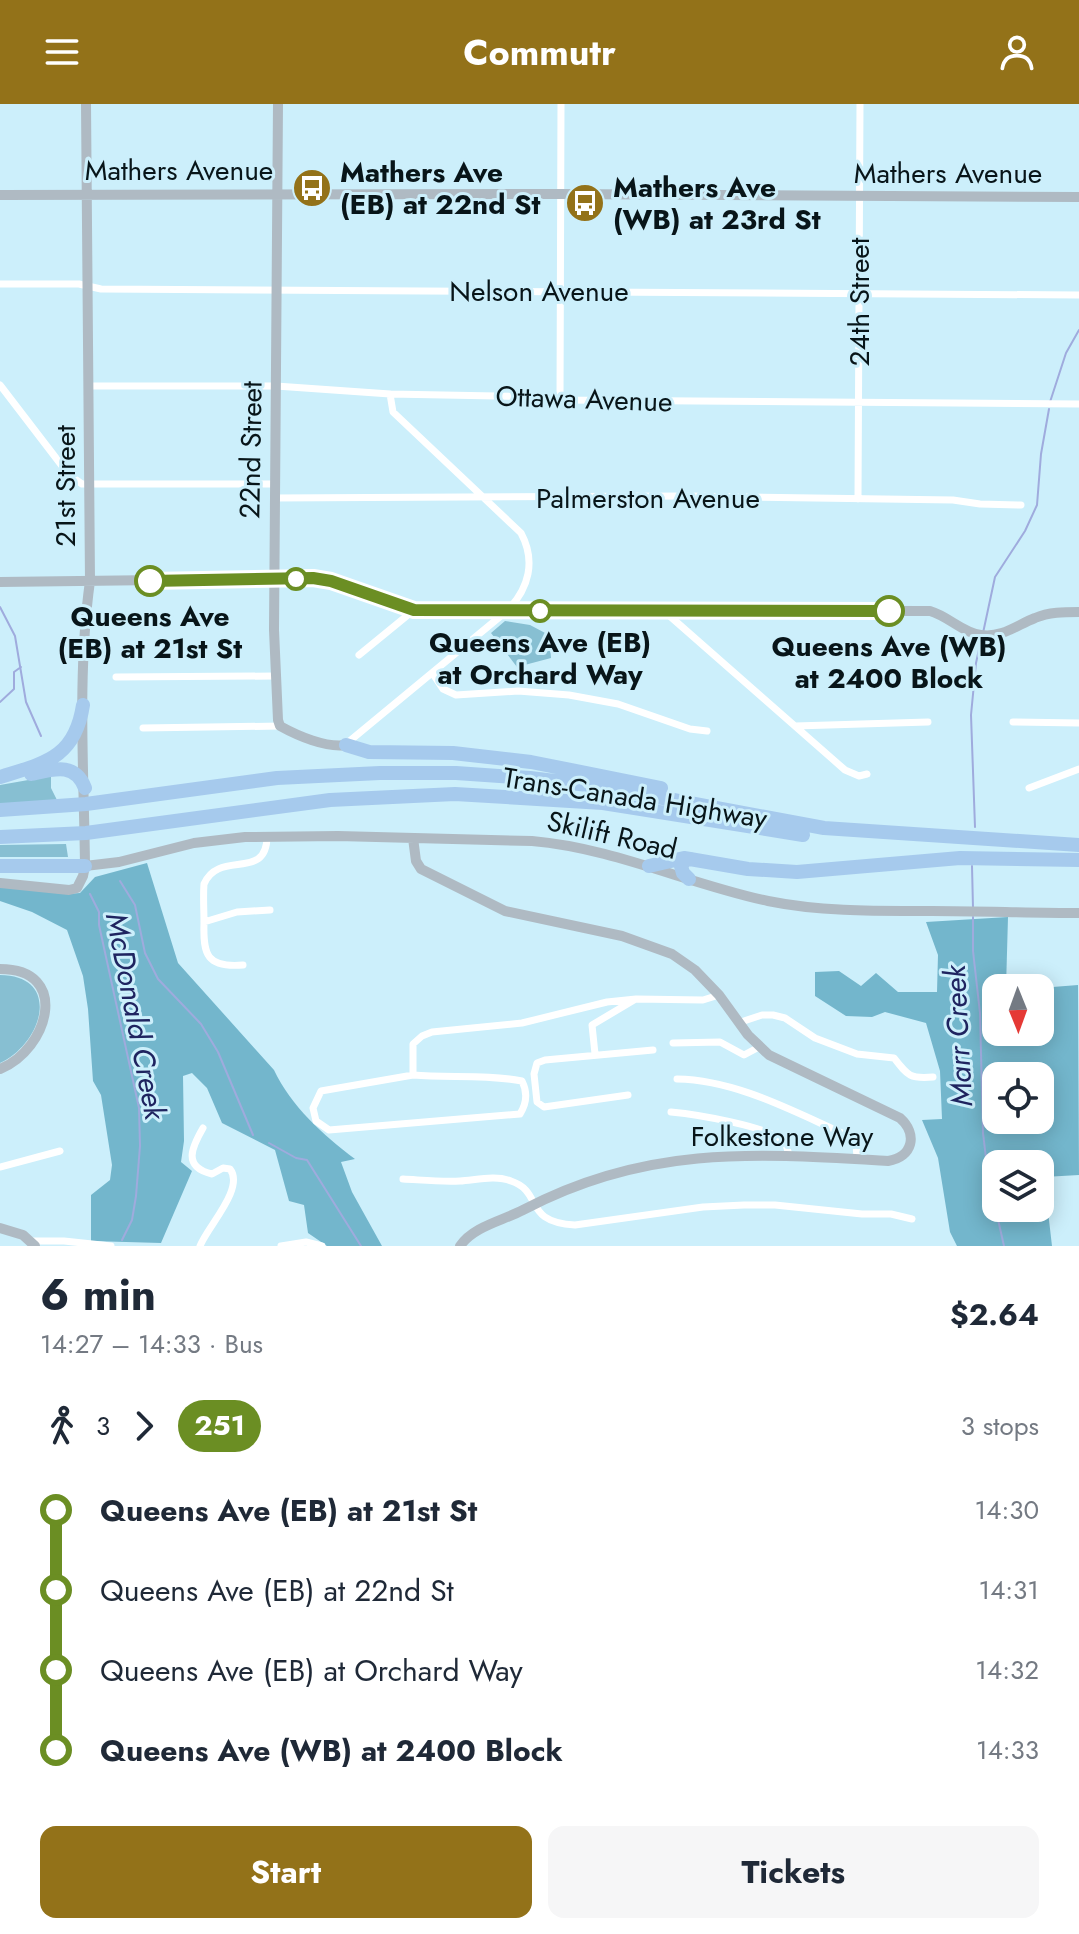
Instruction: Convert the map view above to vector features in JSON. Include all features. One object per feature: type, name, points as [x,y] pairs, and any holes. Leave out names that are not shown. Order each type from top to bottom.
[{"type":"highway","points":[[0,779],[60,754],[76,732],[83,705]]},
{"type":"highway","points":[[346,745],[369,752],[453,753],[557,766],[639,783],[777,821]]},
{"type":"highway","points":[[0,779],[65,769],[77,773],[85,788]]},
{"type":"highway","name":"Trans-Canada Highway","points":[[0,810],[104,802],[277,778],[456,773],[592,785],[777,821],[873,832],[1079,845]]},
{"type":"highway","name":"Trans-Canada Highway","points":[[0,837],[113,830],[330,800],[406,795],[479,795],[603,803],[848,840],[1079,858]]},
{"type":"highway","points":[[649,866],[675,859],[691,859],[780,872],[960,858],[1079,858]]},
{"type":"highway","points":[[689,879],[681,866],[685,860],[691,859]]},
{"type":"highway","points":[[0,866],[85,866]]},
{"type":"street","name":"21st Street","points":[[85,866],[84,624],[90,581],[86,104]]},
{"type":"street","name":"22nd Street","points":[[278,104],[274,676],[280,726]]},
{"type":"street","points":[[560,400],[561,104]]},
{"type":"street","name":"24th Street","points":[[858,499],[860,104]]},
{"type":"street","name":"Mathers Avenue","points":[[0,195],[1079,197]]},
{"type":"street","name":"Nelson Avenue","points":[[0,284],[79,284],[101,289],[278,291],[1079,295]]},
{"type":"street","points":[[0,385],[69,475],[82,484],[275,484]]},
{"type":"street","name":"Ottawa Avenue","points":[[88,386],[276,386],[390,394],[550,397],[560,400],[1079,404]]},
{"type":"street","points":[[143,728],[280,726],[326,744],[346,745],[517,600],[530,568],[529,553],[521,533],[393,412],[390,394]]},
{"type":"street","name":"Palmerston Avenue","points":[[275,498],[687,496],[953,500],[1021,505]]},
{"type":"street","points":[[0,582],[313,578],[331,581],[414,610],[930,611],[945,615],[967,631],[985,635],[1002,633],[1048,613],[1079,612]]},
{"type":"street","points":[[359,655],[414,610]]},
{"type":"street","points":[[664,611],[845,770],[859,776],[867,774]]},
{"type":"street","points":[[433,674],[443,689],[456,695],[518,691],[569,695],[618,704],[690,729],[707,731]]},
{"type":"street","points":[[116,677],[274,676]]},
{"type":"street","points":[[795,726],[928,722]]},
{"type":"street","points":[[1013,722],[1079,723]]},
{"type":"street","points":[[1029,788],[1079,769]]},
{"type":"street","points":[[243,965],[223,965],[209,957],[204,945],[204,888],[208,876],[217,868],[259,859],[267,850],[267,836]]},
{"type":"street","name":"Skilift Road","points":[[85,866],[119,862],[208,841],[267,836],[557,843],[766,900],[813,908],[1079,913]]},
{"type":"street","name":"Folkestone Way","points":[[413,838],[416,861],[427,873],[505,911],[577,925],[651,945],[684,962],[719,995],[759,1047],[788,1066],[859,1096],[900,1118],[909,1125],[911,1132],[907,1151],[896,1160],[789,1154],[711,1156],[672,1160],[624,1171],[534,1203],[470,1234],[460,1246]]},
{"type":"street","points":[[0,883],[69,890],[77,888],[85,866]]},
{"type":"street","points":[[204,922],[237,912],[270,910]]},
{"type":"street","points":[[0,969],[20,972],[33,979],[43,994],[46,1006],[41,1031],[33,1045],[20,1058],[0,1069]]},
{"type":"street","points":[[413,1075],[413,1044],[432,1032],[522,1023],[578,1008],[636,999],[703,1000],[719,995]]},
{"type":"street","points":[[595,1054],[592,1025],[636,999]]},
{"type":"street","points":[[738,1023],[762,1015],[785,1018],[815,1038],[857,1054],[894,1058],[906,1074],[917,1078],[933,1077]]},
{"type":"street","points":[[673,1043],[720,1042],[744,1055],[759,1047]]},
{"type":"street","points":[[628,1095],[544,1107],[537,1102],[534,1074],[537,1063],[595,1054],[653,1050]]},
{"type":"street","points":[[413,1075],[441,1078],[494,1076],[522,1081],[526,1090],[526,1105],[520,1114],[329,1130],[316,1121],[313,1108],[321,1091],[413,1075]]},
{"type":"street","points":[[677,1079],[719,1084],[748,1093],[851,1137],[856,1143],[857,1159]]},
{"type":"street","points":[[671,1112],[736,1122],[779,1138],[786,1143],[789,1154]]},
{"type":"street","points":[[200,1246],[234,1190],[235,1179],[230,1169],[206,1173],[194,1163],[192,1150],[203,1128]]},
{"type":"street","points":[[0,1167],[60,1151]]},
{"type":"street","points":[[403,1179],[506,1179],[516,1183],[545,1219],[554,1224],[575,1225],[703,1207],[744,1205],[891,1214],[912,1219]]},
{"type":"street","points":[[0,1228],[23,1235],[34,1243],[64,1241],[111,1246]]},
{"type":"street","points":[[281,1246],[306,1242],[322,1246]]},
{"type":"shaded area","points":[[505,621],[530,625],[549,635],[551,658],[517,667],[491,633]]},
{"type":"shaded area","points":[[51,776],[51,788],[57,800],[0,804],[0,785]]},
{"type":"shaded area","points":[[66,844],[68,857],[0,857],[0,845]]},
{"type":"shaded area","points":[[147,863],[178,963],[274,1070],[289,1096],[309,1119],[355,1159],[341,1162],[352,1192],[382,1246],[327,1246],[308,1233],[304,1205],[289,1201],[275,1150],[222,1123],[207,1088],[192,1073],[183,1076],[184,1141],[181,1162],[192,1171],[161,1243],[91,1241],[91,1195],[110,1180],[112,1165],[101,1095],[93,1081],[83,976],[67,930],[32,912],[0,901],[0,887],[80,893],[95,877]]},
{"type":"shaded area","points":[[1008,917],[1006,974],[982,974],[982,1046],[1054,1046],[1054,987],[1078,985],[1079,1175],[1054,1176],[1054,1150],[982,1150],[982,1222],[1049,1222],[1052,1246],[957,1246],[950,1232],[938,1158],[922,1120],[942,1119],[940,1071],[926,1023],[885,1012],[872,1017],[846,1016],[815,996],[815,972],[839,971],[861,986],[876,973],[898,992],[937,992],[938,955],[926,922]]},
{"type":"shaded area","points":[[0,975],[20,978],[32,986],[39,998],[39,1012],[27,1041],[15,1054],[0,1063]]},
{"type":"waterway","name":"Marr Creek","points":[[1050,402],[1066,353],[1079,330]]},
{"type":"waterway","name":"Marr Creek","points":[[983,633],[995,577],[1025,531],[1037,505],[1049,409]]},
{"type":"waterway","name":"McDonald Creek","points":[[0,607],[15,636],[26,702],[41,736]]},
{"type":"waterway","name":"Marr Creek","points":[[975,827],[971,715],[981,640]]},
{"type":"waterway","points":[[0,702],[14,689],[14,672],[21,667]]},
{"type":"waterway","name":"Marr Creek","points":[[972,866],[973,908]]},
{"type":"waterway","points":[[120,881],[135,905],[145,953],[158,979],[201,1024],[218,1052],[253,1135]]},
{"type":"waterway","name":"McDonald Creek","points":[[90,894],[99,912],[99,925],[139,1108],[136,1196],[132,1220],[122,1240]]},
{"type":"waterway","name":"Marr Creek","points":[[973,917],[973,951],[980,1013],[983,1133],[988,1175],[1004,1246]]},
{"type":"waterway","points":[[269,1143],[296,1158],[307,1160],[361,1246]]},
{"type":"bus line","name":"251","points":[[150,581],[313,578],[331,581],[414,610],[889,611]]},
{"type":"place","name":"Mathers Ave (EB) at 22nd St","points":[[312,188]]},
{"type":"place","name":"Mathers Ave (WB) at 23rd St","points":[[585,203]]},
{"type":"place","name":"Queens Ave (EB) at 21st St","points":[[150,581]]},
{"type":"place","name":"Queens Ave (EB) at Orchard Way","points":[[540,611]]},
{"type":"place","name":"Queens Ave (WB) at 2400 Block","points":[[889,611]]}]
